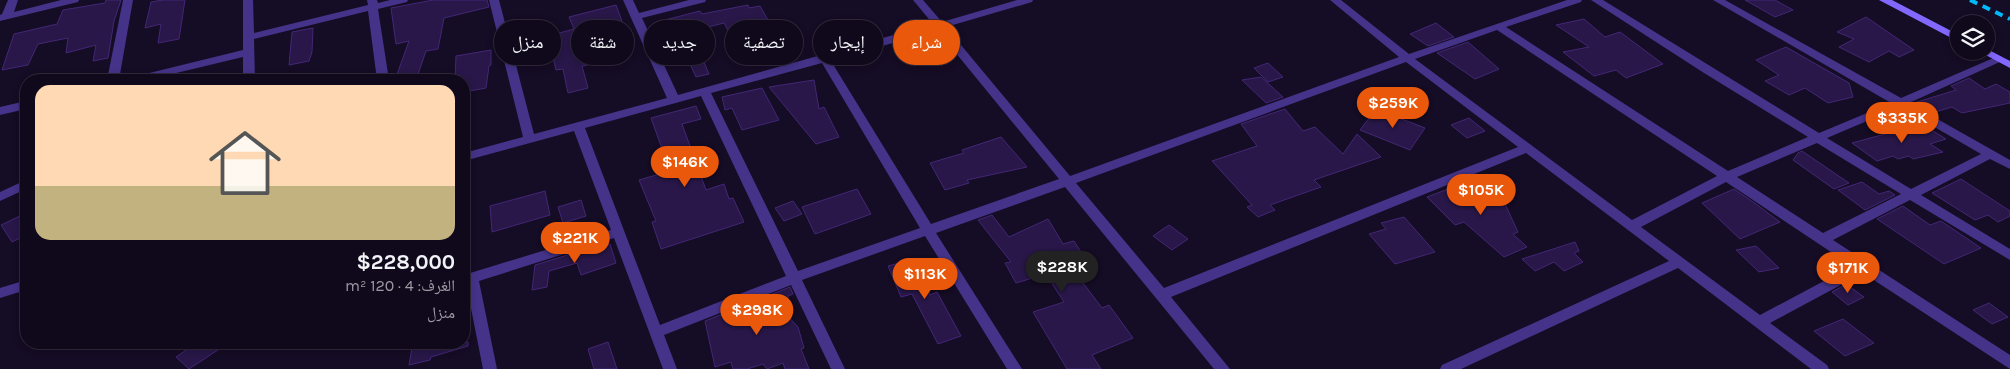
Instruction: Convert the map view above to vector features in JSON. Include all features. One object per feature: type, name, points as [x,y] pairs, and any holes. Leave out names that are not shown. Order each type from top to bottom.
[{"type":"street","points":[[3,17],[13,0]]},
{"type":"street","points":[[3,17],[74,0]]},
{"type":"street","points":[[114,74],[128,0]]},
{"type":"street","points":[[248,0],[249,74]]},
{"type":"street","points":[[249,37],[372,4],[403,0]]},
{"type":"street","points":[[494,0],[528,139]]},
{"type":"street","points":[[628,0],[674,100]]},
{"type":"street","points":[[635,17],[701,0]]},
{"type":"street","points":[[918,0],[934,20]]},
{"type":"street","points":[[960,20],[1028,0]]},
{"type":"street","points":[[1334,0],[1527,148],[1822,369]]},
{"type":"street","points":[[657,332],[794,278],[1498,26],[1577,0]]},
{"type":"street","points":[[1596,0],[2010,255]]},
{"type":"street","points":[[1718,0],[2010,165]]},
{"type":"street","points":[[1884,0],[1950,33]]},
{"type":"street","points":[[372,4],[382,74]]},
{"type":"street","points":[[1498,26],[2010,363]]},
{"type":"street","points":[[960,51],[1223,369]]},
{"type":"street","points":[[159,74],[250,52]]},
{"type":"street","points":[[1995,57],[2010,65]]},
{"type":"street","points":[[1632,226],[1728,176],[1998,59]]},
{"type":"street","points":[[470,156],[578,125],[813,62]]},
{"type":"street","points":[[829,65],[928,230],[1016,369]]},
{"type":"street","points":[[705,92],[838,369]]},
{"type":"street","points":[[0,111],[20,106]]},
{"type":"street","points":[[578,125],[670,369]]},
{"type":"street","points":[[1162,295],[1527,148]]},
{"type":"street","points":[[1823,239],[1990,154]]},
{"type":"street","points":[[0,197],[20,187]]},
{"type":"street","points":[[470,278],[619,232]]},
{"type":"street","points":[[1447,369],[1680,262]]},
{"type":"street","points":[[1761,322],[1864,266]]},
{"type":"street","points":[[0,293],[20,287]]},
{"type":"street","points":[[470,287],[490,369]]},
{"type":"building","points":[[106,0],[121,0],[114,21],[108,58],[93,61],[96,45],[66,53],[68,38],[38,44],[28,65],[2,70],[14,34],[57,24],[63,10],[105,3]]},
{"type":"building","points":[[185,0],[179,39],[158,43],[161,24],[145,28],[151,2]]},
{"type":"building","points":[[433,0],[487,0],[489,7],[444,18],[438,49],[426,51],[418,74],[397,74],[409,41],[396,44],[391,8]]},
{"type":"building","points":[[1745,0],[1775,0],[1793,10],[1775,17]]},
{"type":"building","points":[[616,5],[622,20],[571,20],[571,22],[569,17]]},
{"type":"building","points":[[748,5],[749,8],[760,6],[768,20],[725,20],[725,25],[724,23],[715,25],[715,20],[665,20],[700,11],[702,14]]},
{"type":"building","points":[[1866,17],[1914,50],[1899,57],[1889,51],[1869,62],[1839,47],[1854,39],[1837,32]]},
{"type":"building","points":[[1584,19],[1605,37],[1620,32],[1663,64],[1626,78],[1616,70],[1594,76],[1563,52],[1589,47],[1556,25]]},
{"type":"building","points":[[1436,23],[1454,37],[1428,46],[1410,34]]},
{"type":"building","points":[[313,28],[312,52],[309,61],[289,65],[292,32]]},
{"type":"building","points":[[571,30],[571,65],[587,65],[582,66],[588,88],[568,93],[563,69],[556,70],[555,65],[561,65],[561,32]]},
{"type":"building","points":[[1468,42],[1499,69],[1475,79],[1437,53]]},
{"type":"building","points":[[1786,47],[1849,83],[1853,97],[1828,103],[1805,88],[1789,95],[1765,81],[1779,75],[1756,60]]},
{"type":"building","points":[[491,50],[491,65],[489,66],[486,88],[470,91],[470,74],[455,74],[456,56]]},
{"type":"building","points":[[1268,63],[1283,77],[1268,82],[1254,68]]},
{"type":"building","points":[[690,65],[705,65],[709,74],[696,77]]},
{"type":"building","points":[[1261,77],[1283,97],[1266,103],[1242,80]]},
{"type":"building","points":[[1969,78],[1985,89],[1996,84],[2010,92],[2010,103],[1962,113],[1952,107],[1932,113],[1914,103],[1956,90],[1951,86]]},
{"type":"building","points":[[814,80],[819,109],[824,107],[839,137],[816,144],[769,87]]},
{"type":"building","points":[[762,88],[779,120],[742,130],[732,108],[725,110],[722,97]]},
{"type":"building","points":[[696,106],[701,119],[682,124],[706,190],[724,184],[729,199],[733,198],[744,222],[661,249],[652,222],[656,221],[639,180],[670,171],[651,118]]},
{"type":"building","points":[[1285,109],[1303,131],[1315,127],[1343,154],[1357,134],[1381,157],[1314,180],[1321,187],[1270,205],[1275,210],[1258,217],[1247,207],[1252,205],[1212,161],[1257,146],[1241,124]]},
{"type":"building","points":[[1376,109],[1425,128],[1410,150],[1360,130]]},
{"type":"building","points":[[1469,118],[1485,131],[1467,138],[1451,125]]},
{"type":"building","points":[[1922,124],[1946,139],[1930,144],[1943,152],[1913,159],[1909,156],[1898,159],[1893,156],[1877,161],[1852,143]]},
{"type":"building","points":[[1001,137],[1027,167],[967,180],[969,183],[945,190],[930,163],[964,153],[962,150]]},
{"type":"building","points":[[1802,151],[1849,183],[1834,189],[1793,160]]},
{"type":"building","points":[[1961,179],[2010,211],[2010,216],[1998,222],[1988,215],[1975,220],[1932,193]]},
{"type":"building","points":[[1862,182],[1879,194],[1889,191],[1895,195],[1865,210],[1838,190]]},
{"type":"building","points":[[1464,183],[1474,192],[1500,193],[1518,232],[1513,234],[1527,247],[1504,257],[1464,222],[1455,225],[1427,197]]},
{"type":"building","points":[[857,189],[871,214],[815,234],[802,207]]},
{"type":"building","points":[[1734,189],[1780,222],[1740,239],[1702,203]]},
{"type":"building","points":[[545,191],[550,215],[492,232],[490,206]]},
{"type":"building","points":[[581,200],[586,216],[563,223],[558,207]]},
{"type":"building","points":[[793,201],[802,214],[784,221],[775,208]]},
{"type":"building","points":[[1903,206],[1930,225],[1941,221],[1981,248],[1944,264],[1877,219]]},
{"type":"building","points":[[992,215],[1009,237],[1048,219],[1063,244],[1074,241],[1095,274],[1080,279],[1102,308],[1109,305],[1133,338],[1092,355],[1101,369],[1067,369],[1033,312],[1064,302],[1046,274],[1016,283],[1005,263],[1011,262],[978,220]]},
{"type":"building","points":[[20,216],[20,238],[12,242],[1,225]]},
{"type":"building","points":[[1404,217],[1435,252],[1395,264],[1369,234],[1386,229],[1381,223]]},
{"type":"building","points":[[1169,225],[1188,239],[1172,250],[1153,236]]},
{"type":"building","points":[[1575,242],[1579,251],[1574,253],[1583,262],[1564,271],[1554,262],[1535,271],[1522,259]]},
{"type":"building","points":[[610,244],[616,263],[581,275],[577,263],[549,271],[547,287],[532,290],[535,265],[590,248],[591,250]]},
{"type":"building","points":[[1756,246],[1779,268],[1759,272],[1736,250]]},
{"type":"building","points":[[915,259],[930,295],[937,292],[961,336],[938,344],[912,294],[901,297],[888,266]]},
{"type":"building","points":[[1855,279],[1850,287],[1864,297],[1848,305],[1832,292]]},
{"type":"building","points":[[790,287],[793,294],[788,296],[788,298],[774,301],[798,327],[804,348],[801,349],[809,369],[785,369],[783,363],[767,369],[763,364],[747,369],[733,369],[731,362],[715,367],[705,321]]},
{"type":"building","points":[[1989,303],[2008,317],[1992,324],[1973,310]]},
{"type":"building","points":[[1843,319],[1874,343],[1845,356],[1814,331]]},
{"type":"building","points":[[608,342],[617,369],[594,369],[588,349]]},
{"type":"building","points":[[188,349],[219,349],[189,369],[176,357]]},
{"type":"building","points":[[412,349],[458,349],[431,357],[430,360],[409,365]]},
{"type":"railway","points":[[1970,0],[2010,19]]}]
